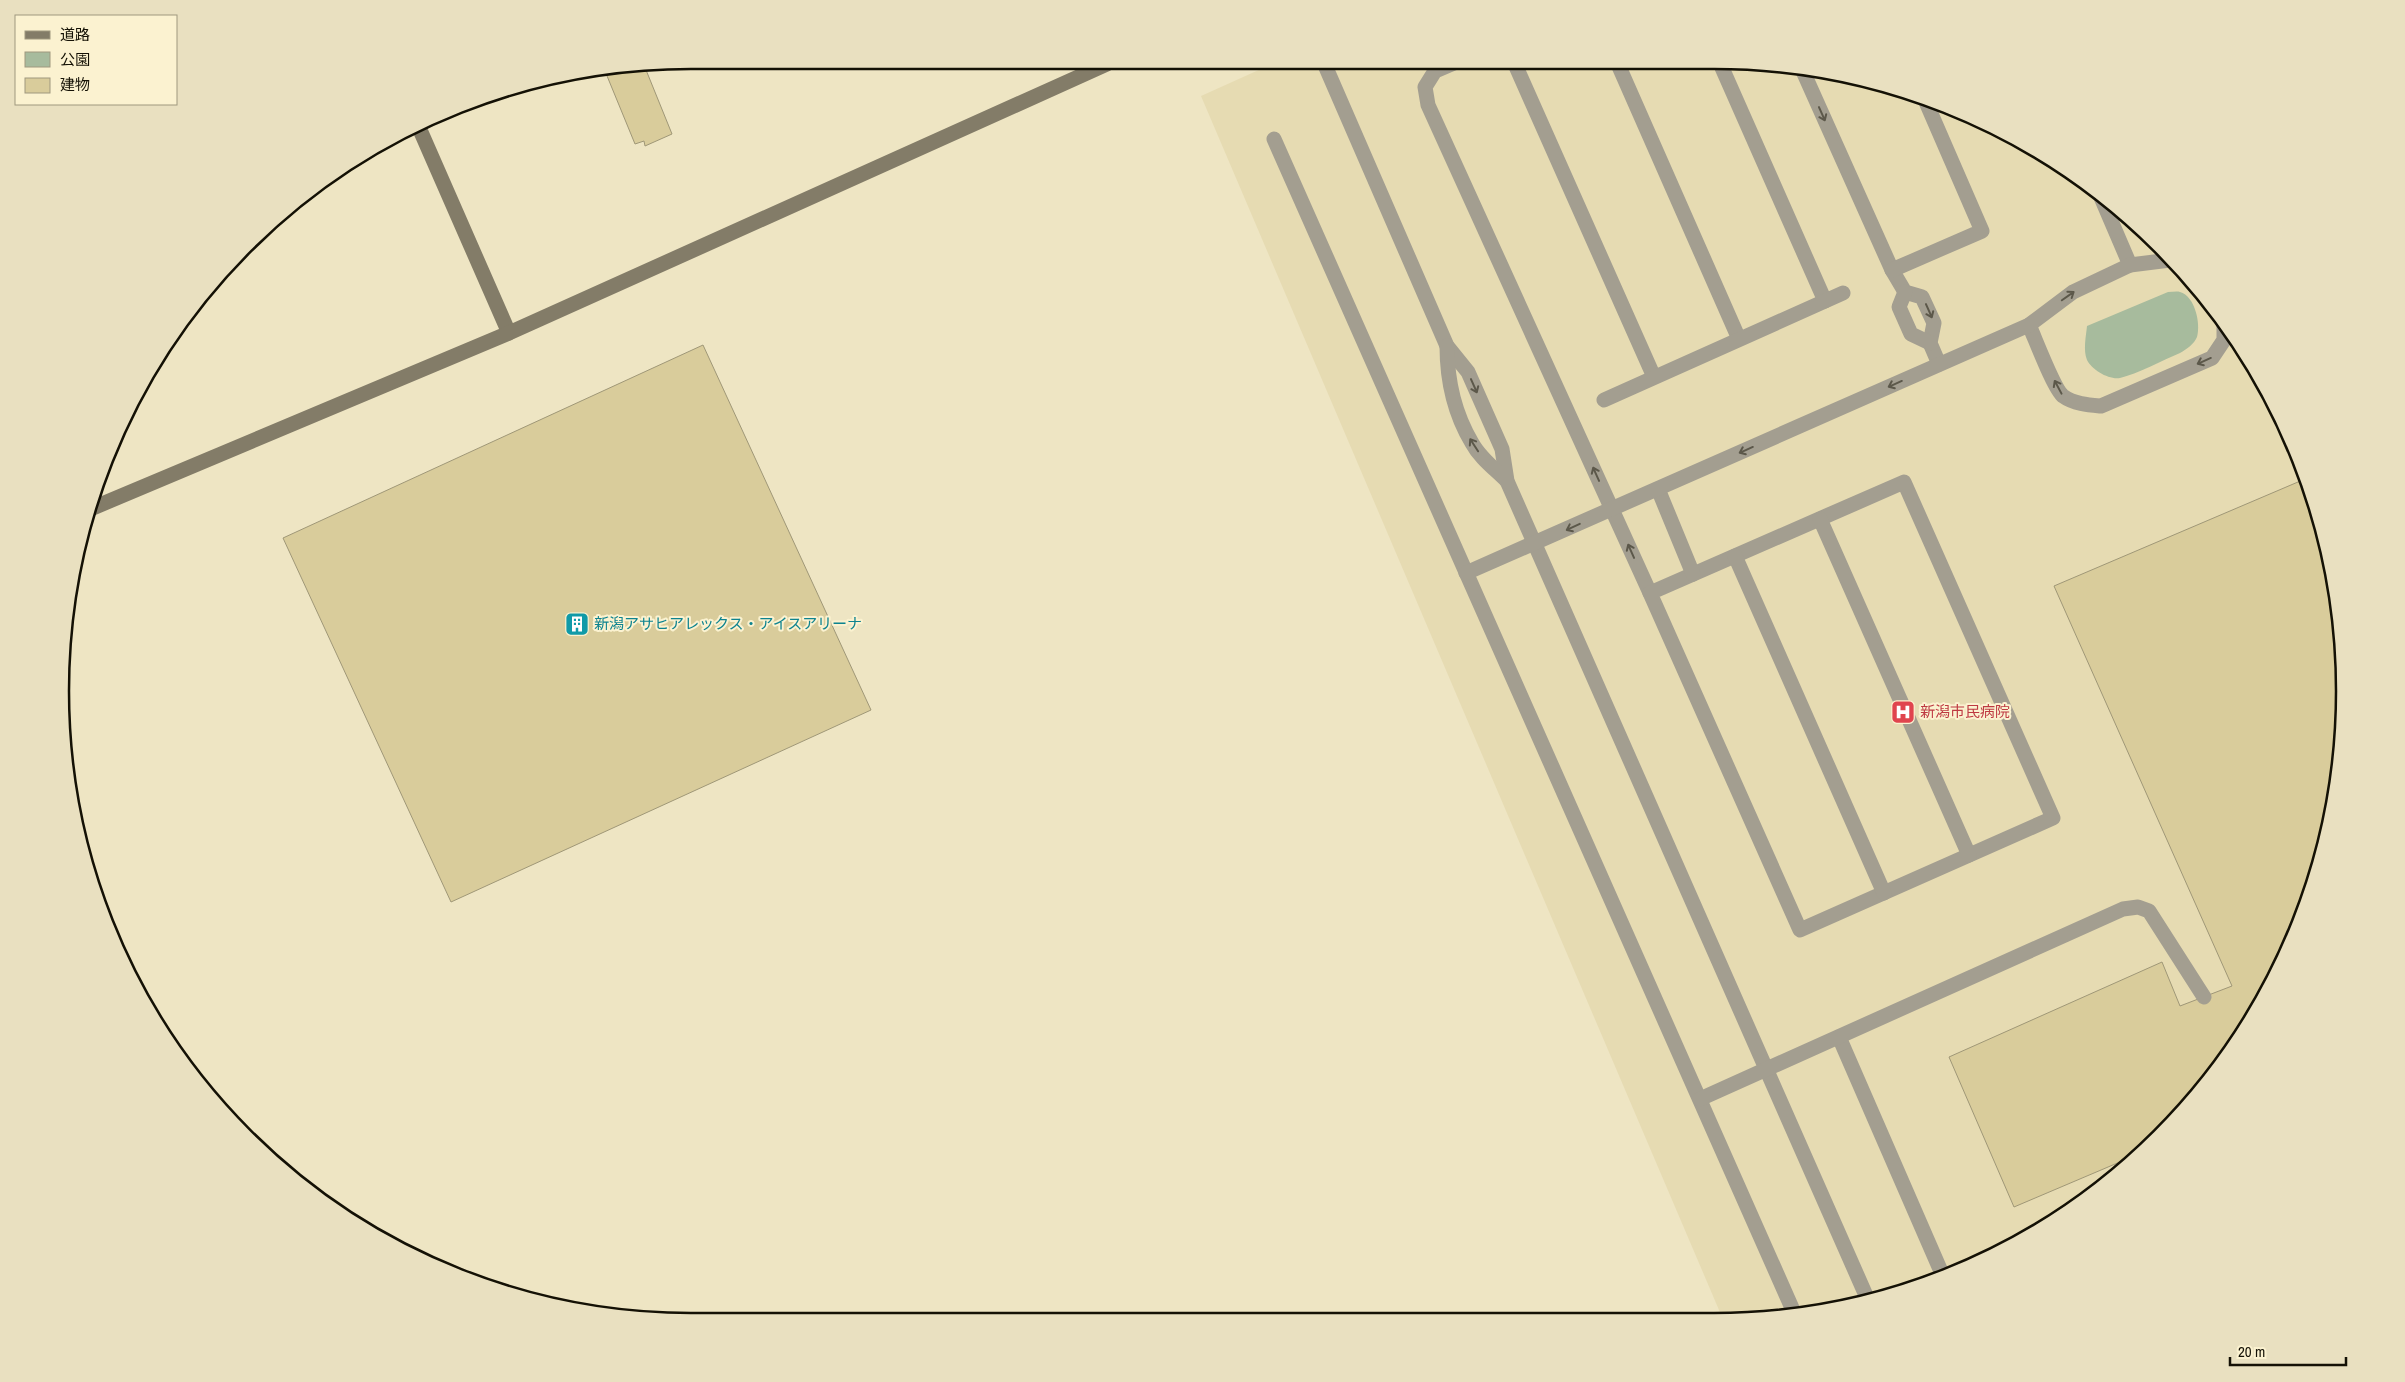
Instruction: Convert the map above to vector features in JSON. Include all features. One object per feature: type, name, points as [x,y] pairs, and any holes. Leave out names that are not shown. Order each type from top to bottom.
[{"type":"street","points":[[97,506],[509,333],[1096,69]]},
{"type":"street","points":[[420,131],[509,333]]},
{"type":"lane","points":[[1327,69],[1447,346],[1468,372],[1502,449],[1506,481],[1865,1294]]},
{"type":"lane","points":[[1440,69],[1435,71],[1426,87],[1428,105],[1612,509],[1800,930],[2053,818],[1904,482],[1650,594]]},
{"type":"lane","points":[[1517,69],[1654,377]]},
{"type":"lane","points":[[1620,69],[1739,340]]},
{"type":"lane","points":[[1722,69],[1825,301]]},
{"type":"lane","points":[[1805,76],[1892,270],[1905,292],[1922,297],[1934,322],[1930,343],[1939,364]]},
{"type":"lane","points":[[1892,270],[1982,231],[1928,107]]},
{"type":"lane","points":[[1274,139],[1792,1308]]},
{"type":"lane","points":[[2105,207],[2130,265]]},
{"type":"lane","points":[[1466,573],[2029,325],[2072,292],[2130,265],[2163,261]]},
{"type":"lane","points":[[1905,292],[1899,307],[1911,334],[1930,343]]},
{"type":"lane","points":[[1604,400],[1843,293]]},
{"type":"lane","points":[[2029,325],[2044,362],[2062,396],[2082,404],[2101,406],[2212,358],[2224,340],[2224,335]]},
{"type":"lane","points":[[1447,346],[1447,372],[1454,402],[1461,419],[1472,444],[1506,481]]},
{"type":"lane","points":[[1658,489],[1693,574]]},
{"type":"lane","points":[[1820,519],[1969,855]]},
{"type":"lane","points":[[1734,556],[1884,893]]},
{"type":"lane","points":[[1700,1099],[2123,909],[2138,907],[2149,911],[2204,997]]},
{"type":"lane","points":[[1839,1037],[1940,1270]]},
{"type":"shaded area","name":"新潟市民病院","points":[[1261,69],[1714,69],[1755,70],[1835,81],[1875,90],[1952,116],[2025,152],[2093,197],[2154,251],[2182,281],[2208,312],[2253,380],[2289,453],[2303,491],[2315,530],[2328,595],[2336,707],[2335,732],[2331,772],[2315,852],[2289,929],[2272,966],[2253,1002],[2208,1070],[2154,1131],[2124,1159],[2093,1185],[2025,1230],[1952,1266],[1875,1292],[1835,1301],[1795,1308],[1720,1313],[1201,96]]},
{"type":"green space","points":[[2168,292],[2179,292],[2185,295],[2190,299],[2196,311],[2197,337],[2188,348],[2142,370],[2120,378],[2101,374],[2089,364],[2085,352],[2087,326]]},
{"type":"building","points":[[646,70],[672,134],[645,146],[644,141],[635,144],[606,75]]},
{"type":"building","name":"新潟アサヒアレックス・アイスアリーナ","points":[[703,345],[871,710],[451,902],[283,538]]},
{"type":"building","points":[[2299,481],[2315,530],[2331,610],[2335,650],[2335,732],[2324,812],[2315,852],[2303,891],[2289,929],[2272,966],[2253,1002],[2231,1037],[2208,1070],[2182,1101],[2154,1131],[2121,1161],[2014,1207],[1949,1057],[2162,962],[2180,1006],[2232,986],[2054,586]]},
{"type":"place","name":"新潟アサヒアレックス・アイスアリーナ","points":[[577,624]]},
{"type":"place","name":"新潟市民病院","points":[[1903,712]]}]
